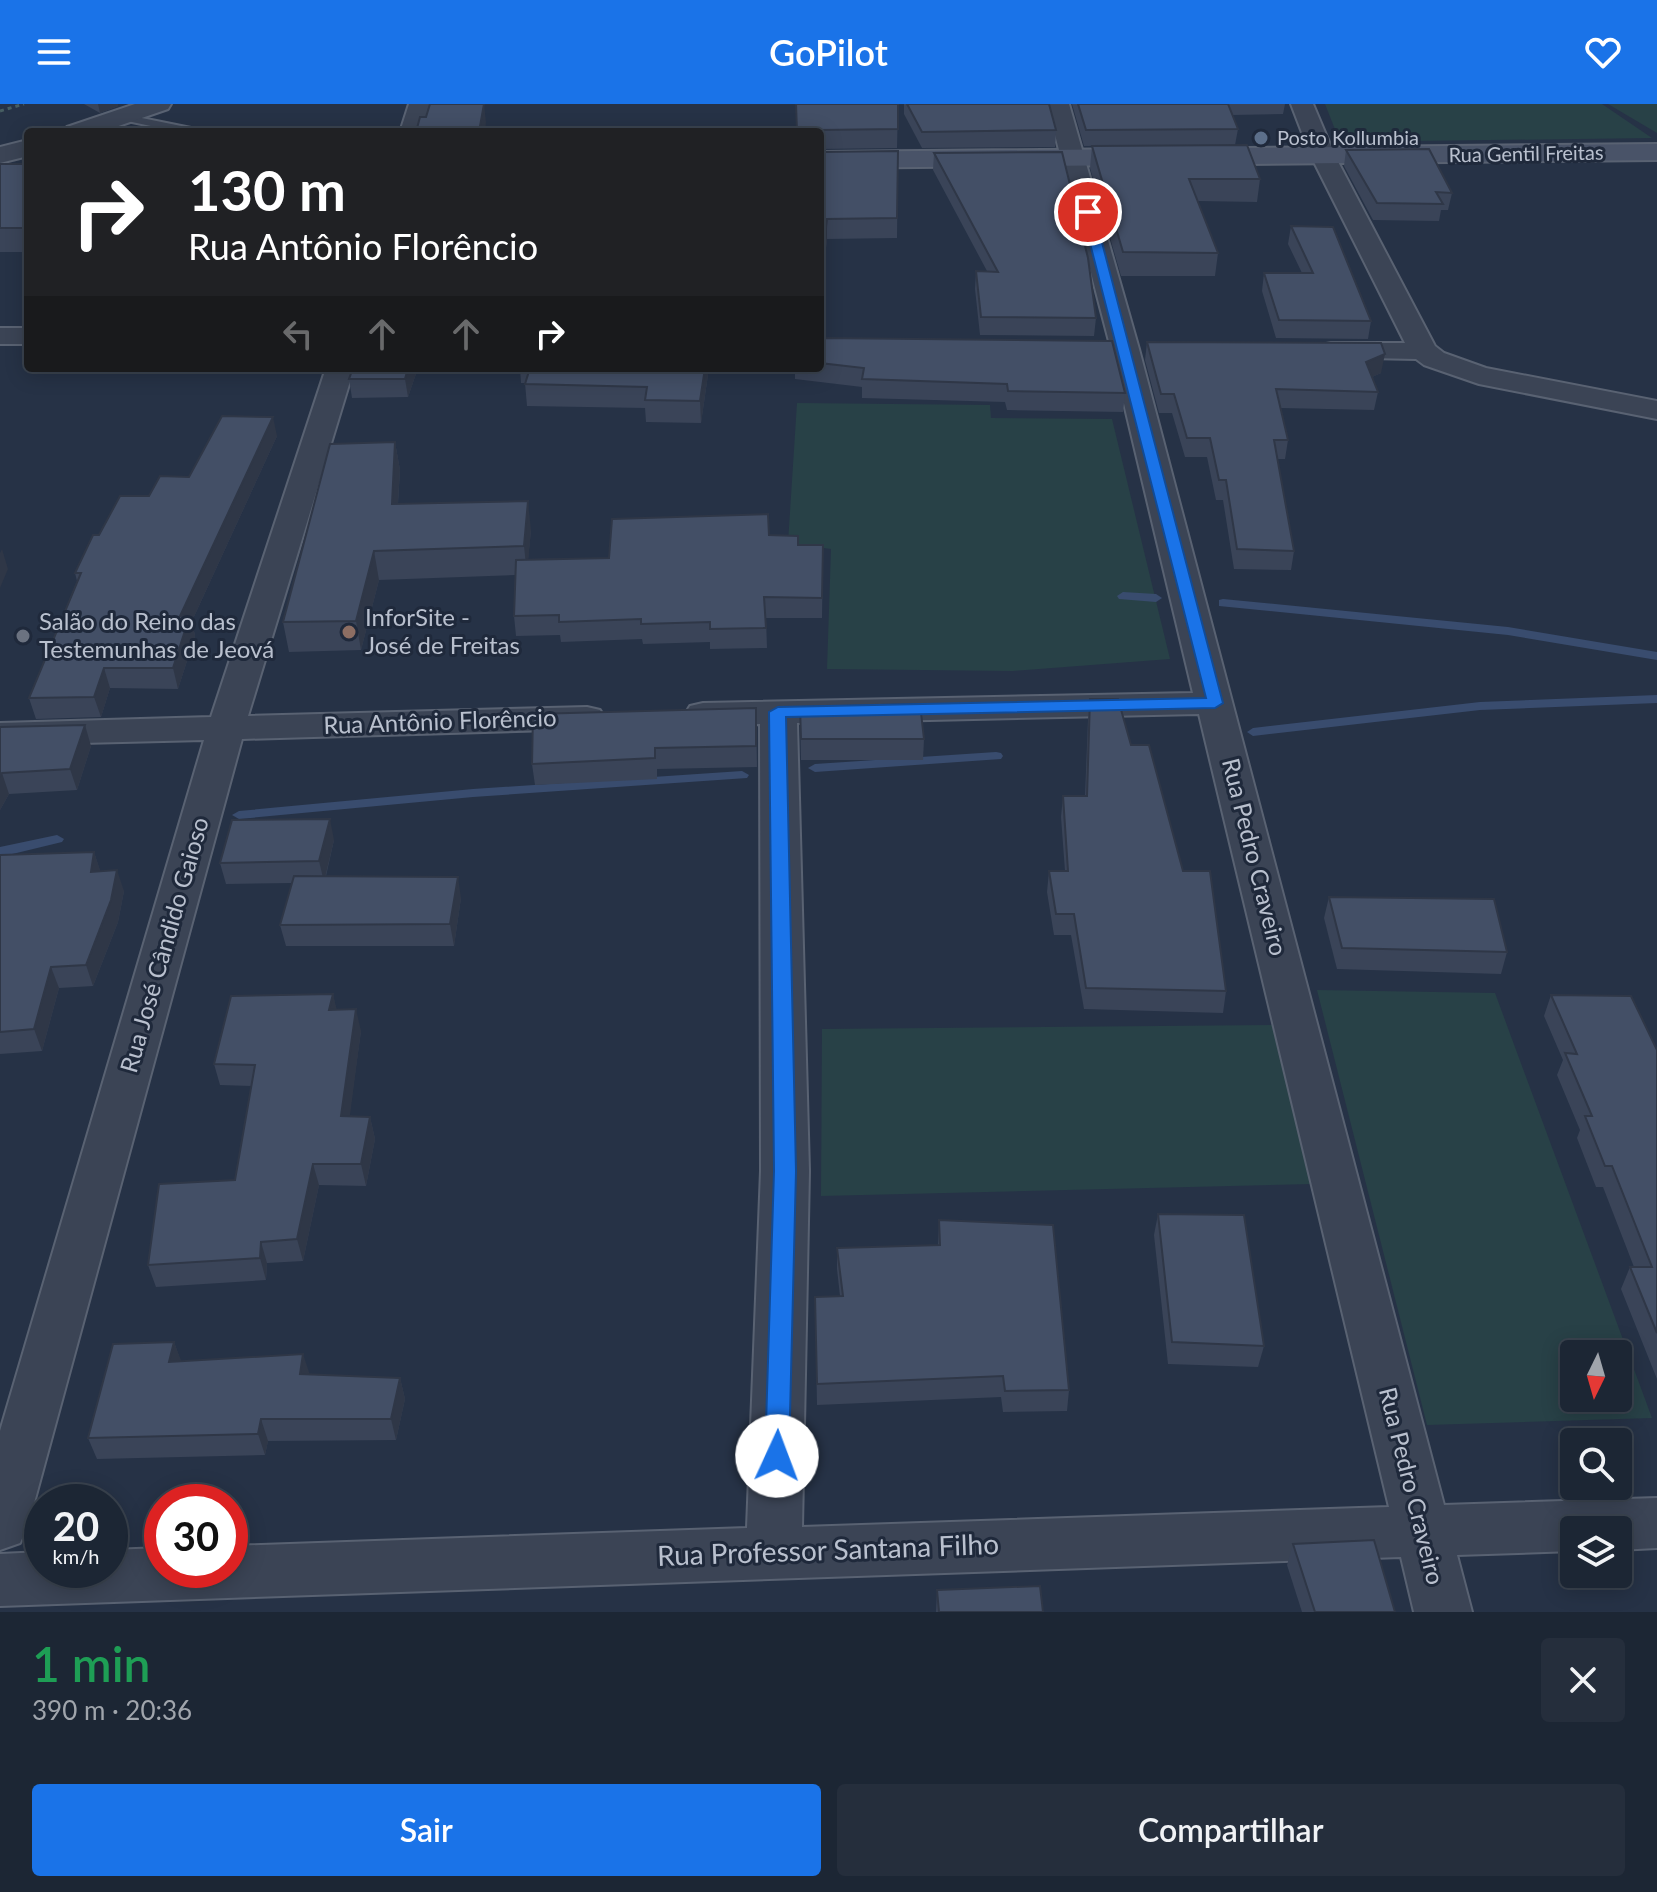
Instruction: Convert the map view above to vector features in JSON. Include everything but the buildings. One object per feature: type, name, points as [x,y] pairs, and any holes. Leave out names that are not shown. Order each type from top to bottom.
[{"type":"main road","name":"Rua Gentil Freitas","points":[[824,160],[1657,152]]},
{"type":"main road","points":[[0,171],[24,170]]},
{"type":"street","points":[[88,128],[159,104]]},
{"type":"street","points":[[413,128],[420,104]]},
{"type":"street","name":"Rua Pedro Craveiro","points":[[1058,104],[1125,349],[1443,1612]]},
{"type":"street","points":[[1302,104],[1323,156],[1423,351],[1434,359],[1479,375],[1657,410]]},
{"type":"street","points":[[0,155],[24,149]]},
{"type":"street","points":[[0,336],[24,336]]},
{"type":"street","points":[[1305,351],[1423,351]]},
{"type":"street","name":"Rua José Cândido Gaioso","points":[[0,1525],[226,728],[339,372]]},
{"type":"street","points":[[667,715],[1215,703]]},
{"type":"street","points":[[774,1551],[785,1171],[778,712]]},
{"type":"street","name":"Rua Antônio Florêncio","points":[[0,734],[620,717]]},
{"type":"street","name":"Rua Professor Santana Filho","points":[[0,1580],[1657,1523]]},
{"type":"lane","points":[[122,117],[176,128]]},
{"type":"path","points":[[0,111],[24,104]]},
{"type":"green space","points":[[1325,104],[1602,104],[1652,138],[1340,142]]},
{"type":"green space","points":[[1608,104],[1657,104],[1657,133]]},
{"type":"green space","points":[[797,403],[990,405],[991,418],[1112,419],[1170,659],[1013,671],[827,669],[831,549],[788,543]]},
{"type":"green space","points":[[1317,990],[1495,993],[1623,1340],[1560,1340],[1560,1412],[1632,1412],[1632,1364],[1652,1418],[1427,1425]]},
{"type":"green space","points":[[1272,1025],[1312,1184],[821,1196],[822,1029]]},
{"type":"waterway","points":[[1123,596],[1156,598]]},
{"type":"waterway","points":[[1223,603],[1508,631],[1657,656]]},
{"type":"waterway","points":[[1253,732],[1480,706],[1657,699]]},
{"type":"waterway","points":[[815,768],[996,756]]},
{"type":"waterway","points":[[239,815],[473,793],[742,775]]},
{"type":"waterway","points":[[0,852],[57,839]]},
{"type":"place","name":"Posto Kollumbia","points":[[1261,138]]},
{"type":"place","name":"InforSite - José de Freitas","points":[[349,632]]},
{"type":"place","name":"Salão do Reino das Testemunhas de Jeová","points":[[23,636]]},
{"type":"route","points":[[777,1456],[785,1171],[778,712],[1215,703],[1088,212]]}]
